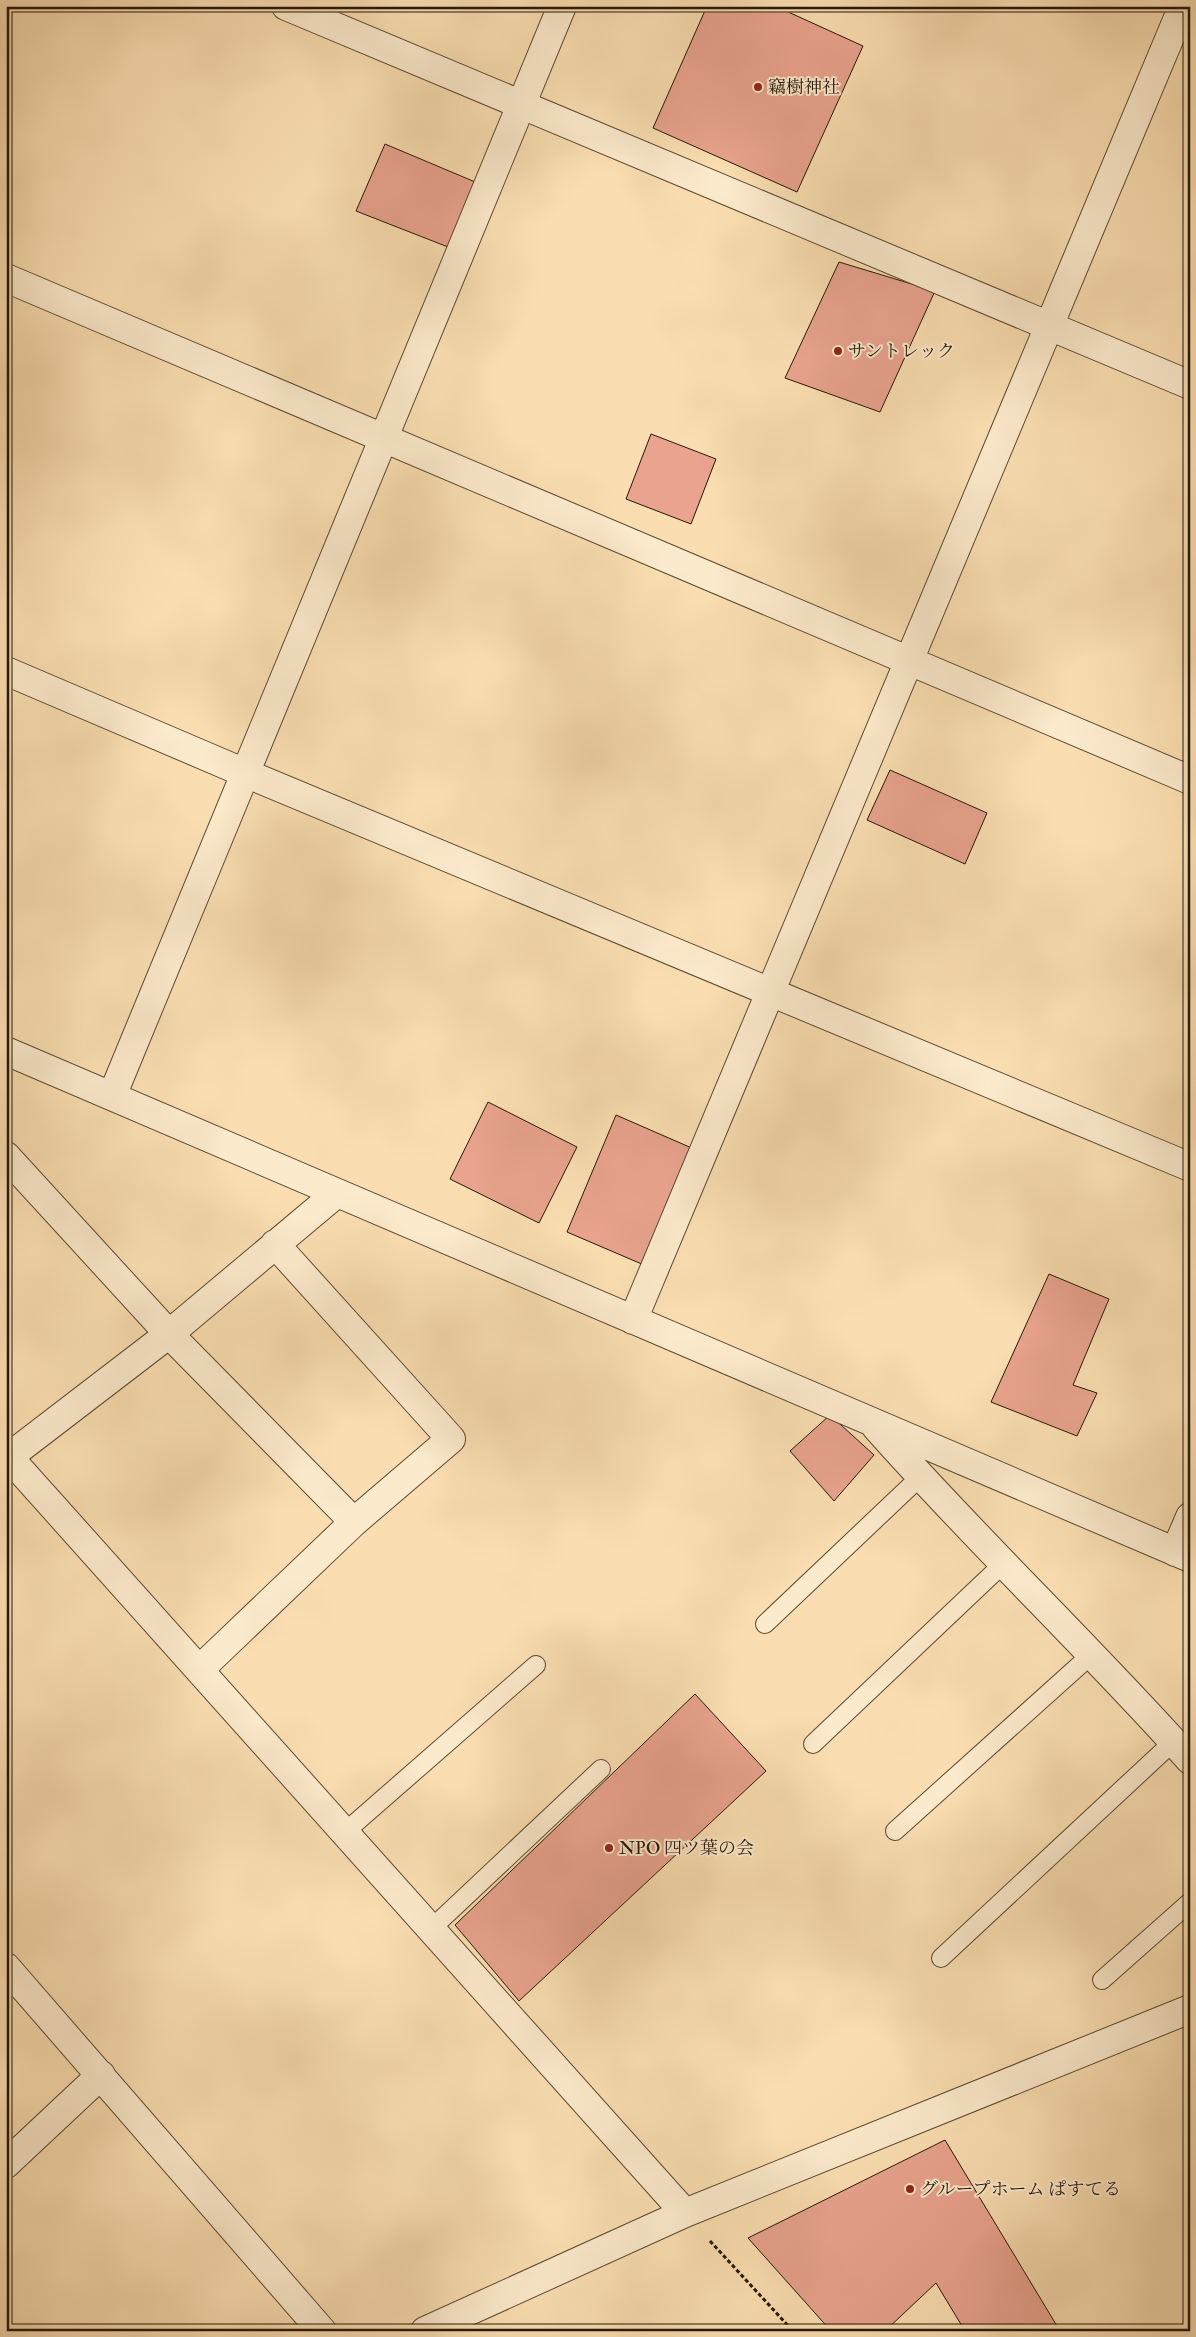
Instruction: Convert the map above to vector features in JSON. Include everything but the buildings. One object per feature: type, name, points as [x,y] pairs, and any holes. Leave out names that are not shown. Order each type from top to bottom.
[{"type":"street","points":[[286,6],[1190,385]]},
{"type":"street","points":[[112,1096],[562,6]]},
{"type":"street","points":[[633,1320],[1183,6]]},
{"type":"street","points":[[6,278],[1190,780]]},
{"type":"street","points":[[6,671],[245,773],[1190,1167]]},
{"type":"street","points":[[6,1052],[1182,1555],[1190,1517]]},
{"type":"street","points":[[6,1156],[169,1334],[354,1522]]},
{"type":"street","points":[[337,1193],[169,1334],[7,1456],[200,1669],[684,2213]]},
{"type":"street","points":[[200,1669],[354,1522],[451,1439],[275,1244]]},
{"type":"street","points":[[871,1422],[920,1477],[1092,1654],[1182,1751]]},
{"type":"street","points":[[6,1968],[102,2075],[322,2331]]},
{"type":"street","points":[[425,2331],[684,2213],[1190,2009]]},
{"type":"street","points":[[6,2164],[102,2075]]},
{"type":"lane","points":[[765,1624],[920,1477]]},
{"type":"lane","points":[[813,1744],[1003,1564]]},
{"type":"lane","points":[[895,1831],[1092,1654]]},
{"type":"lane","points":[[345,1832],[536,1665]]},
{"type":"lane","points":[[941,1958],[1182,1751]]},
{"type":"lane","points":[[431,1929],[601,1769]]},
{"type":"lane","points":[[1102,1980],[1190,1902]]},
{"type":"path","points":[[684,2213],[793,2331]]},
{"type":"place","name":"竊樹神社","points":[[758,87]]},
{"type":"place","name":"サントレック","points":[[838,351]]},
{"type":"place","name":"NPO 四ツ葉の会","points":[[609,1848]]},
{"type":"place","name":"グループホーム ぱすてる","points":[[910,2189]]}]
